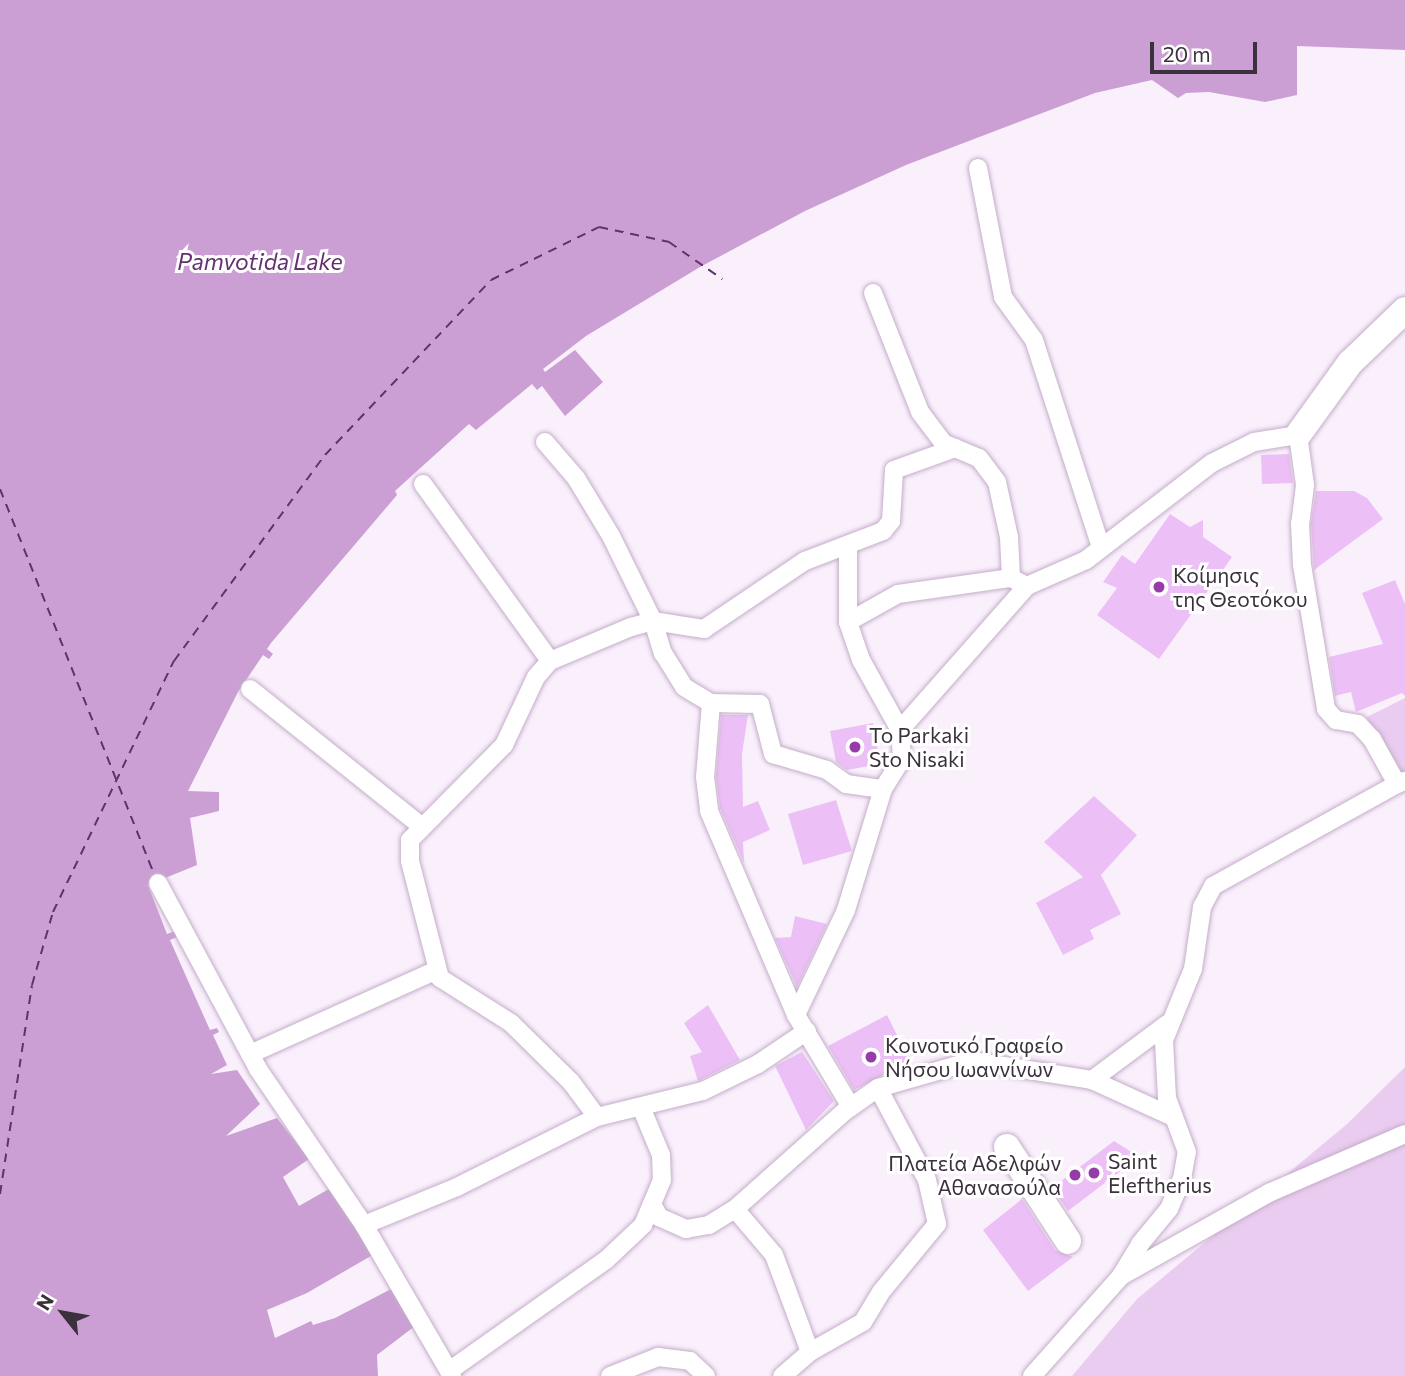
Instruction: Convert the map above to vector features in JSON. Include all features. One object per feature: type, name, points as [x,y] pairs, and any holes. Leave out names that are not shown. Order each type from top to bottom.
[{"type":"street","points":[[1298,435],[1350,363],[1405,310]]},
{"type":"street","points":[[1007,1147],[1068,1241]]},
{"type":"lane","points":[[978,168],[1003,297],[1034,340],[1101,547]]},
{"type":"lane","points":[[873,293],[920,412],[943,443],[979,458],[998,486],[1019,582]]},
{"type":"lane","points":[[848,622],[898,594],[1019,582],[1086,560],[1212,463],[1254,442],[1298,435],[1305,485],[1300,523],[1303,565],[1326,709],[1336,720],[1358,724],[1373,739],[1401,782],[1213,886],[1202,907],[1193,969],[1167,1024],[1163,1062],[1171,1116],[1187,1152],[1182,1179],[1169,1209],[1140,1244],[1121,1276],[1032,1376]]},
{"type":"lane","points":[[545,442],[576,478],[604,524],[653,621],[673,673],[684,687],[710,703],[760,704],[773,754],[827,770],[846,784],[883,789]]},
{"type":"lane","points":[[597,1117],[572,1082],[511,1023],[449,986],[437,970],[411,861],[410,840],[504,745],[536,677],[550,661],[653,621],[704,629],[785,573],[889,526],[892,475],[898,466],[955,448]]},
{"type":"lane","points":[[423,484],[550,661]]},
{"type":"lane","points":[[796,1015],[846,910],[883,789],[902,758],[900,730],[861,660],[848,622],[848,545]]},
{"type":"lane","points":[[900,730],[1019,582]]},
{"type":"lane","points":[[250,689],[421,826]]},
{"type":"lane","points":[[710,703],[705,777],[709,811],[796,1015],[851,1107]]},
{"type":"lane","points":[[158,883],[250,1054],[364,1225],[451,1373],[606,1260],[643,1225],[662,1180],[661,1155],[642,1107]]},
{"type":"lane","points":[[250,1054],[437,970]]},
{"type":"lane","points":[[1092,1080],[1167,1024]]},
{"type":"lane","points":[[364,1225],[457,1187],[597,1117],[717,1085],[807,1031]]},
{"type":"lane","points":[[652,1204],[659,1217],[685,1229],[709,1225],[735,1209],[851,1107],[878,1088],[972,1061],[1092,1080],[1171,1116]]},
{"type":"lane","points":[[782,1376],[810,1352],[863,1322],[881,1292],[937,1224],[928,1180],[878,1088]]},
{"type":"lane","points":[[1121,1276],[1269,1193],[1405,1134]]},
{"type":"lane","points":[[735,1209],[774,1255],[810,1352]]},
{"type":"lane","points":[[610,1376],[658,1357],[690,1361],[706,1376]]},
{"type":"shaded area","points":[[1405,698],[1405,774],[1398,777],[1367,717]]},
{"type":"shaded area","points":[[1405,1067],[1405,1376],[1072,1376],[1137,1299],[1347,1124]]},
{"type":"water","name":"Pamvotida Lake","points":[[0,0],[1405,0],[1405,50],[1297,46],[1297,95],[1265,102],[1209,92],[1186,93],[1178,98],[1152,80],[1095,93],[906,165],[805,211],[700,267],[586,336],[543,369],[545,372],[575,350],[603,382],[565,416],[542,386],[537,390],[532,384],[476,430],[469,424],[395,491],[397,495],[271,643],[267,649],[273,654],[269,659],[263,655],[238,692],[188,791],[219,792],[219,811],[190,818],[197,865],[148,885],[167,934],[175,931],[177,937],[170,940],[210,1030],[217,1028],[219,1032],[213,1035],[227,1065],[211,1074],[237,1070],[260,1104],[226,1136],[277,1118],[309,1159],[283,1177],[299,1206],[334,1186],[376,1253],[307,1293],[267,1310],[275,1338],[311,1321],[313,1325],[335,1318],[397,1286],[415,1326],[377,1355],[378,1376],[0,1376]]},
{"type":"building","points":[[1289,454],[1293,483],[1262,484],[1261,455]]},
{"type":"building","points":[[1316,491],[1354,491],[1367,498],[1383,519],[1314,570],[1311,523]]},
{"type":"building","name":"Κοίμησις της Θεοτόκου","points":[[1170,514],[1190,527],[1203,520],[1203,537],[1232,557],[1159,659],[1097,615],[1117,588],[1103,582],[1122,555],[1135,564]]},
{"type":"building","points":[[1395,580],[1405,604],[1405,696],[1402,693],[1356,712],[1351,692],[1335,696],[1329,657],[1383,644],[1362,593]]},
{"type":"building","points":[[721,715],[748,715],[742,754],[743,807],[758,801],[770,830],[743,842],[744,863],[720,808],[716,777]]},
{"type":"building","name":"To Parkaki Sto Nisaki","points":[[873,723],[880,764],[847,770],[836,762],[830,731]]},
{"type":"building","points":[[1094,796],[1137,835],[1101,875],[1121,914],[1090,930],[1094,939],[1063,955],[1036,903],[1083,877],[1044,842]]},
{"type":"building","points":[[836,800],[852,851],[803,865],[788,814]]},
{"type":"building","points":[[795,916],[827,924],[797,987],[775,938],[791,937]]},
{"type":"building","points":[[708,1005],[740,1060],[698,1081],[690,1056],[702,1052],[684,1023]]},
{"type":"building","name":"Κοινοτικό Γραφείο Νήσου Ιωαννίνων","points":[[887,1015],[910,1061],[854,1090],[828,1046]]},
{"type":"building","points":[[802,1052],[834,1101],[806,1130],[775,1066]]},
{"type":"building","name":"Saint Eleftherius","points":[[1114,1141],[1133,1153],[1126,1167],[1068,1211],[1052,1188]]},
{"type":"building","points":[[1022,1199],[1055,1250],[1073,1257],[1028,1291],[983,1230]]},
{"type":"ferry route","points":[[0,1194],[32,985],[53,912],[174,661],[325,455],[491,280],[599,227],[669,242],[722,279]]},
{"type":"ferry route","points":[[0,489],[155,876]]},
{"type":"place","name":"Κοίμησις της Θεοτόκου","points":[[1159,587]]},
{"type":"place","name":"To Parkaki Sto Nisaki","points":[[855,747]]},
{"type":"place","name":"Κοινοτικό Γραφείο Νήσου Ιωαννίνων","points":[[871,1057]]},
{"type":"place","name":"Saint Eleftherius","points":[[1094,1173]]},
{"type":"place","name":"Πλατεία Αδελφών Αθανασούλα","points":[[1075,1175]]}]
